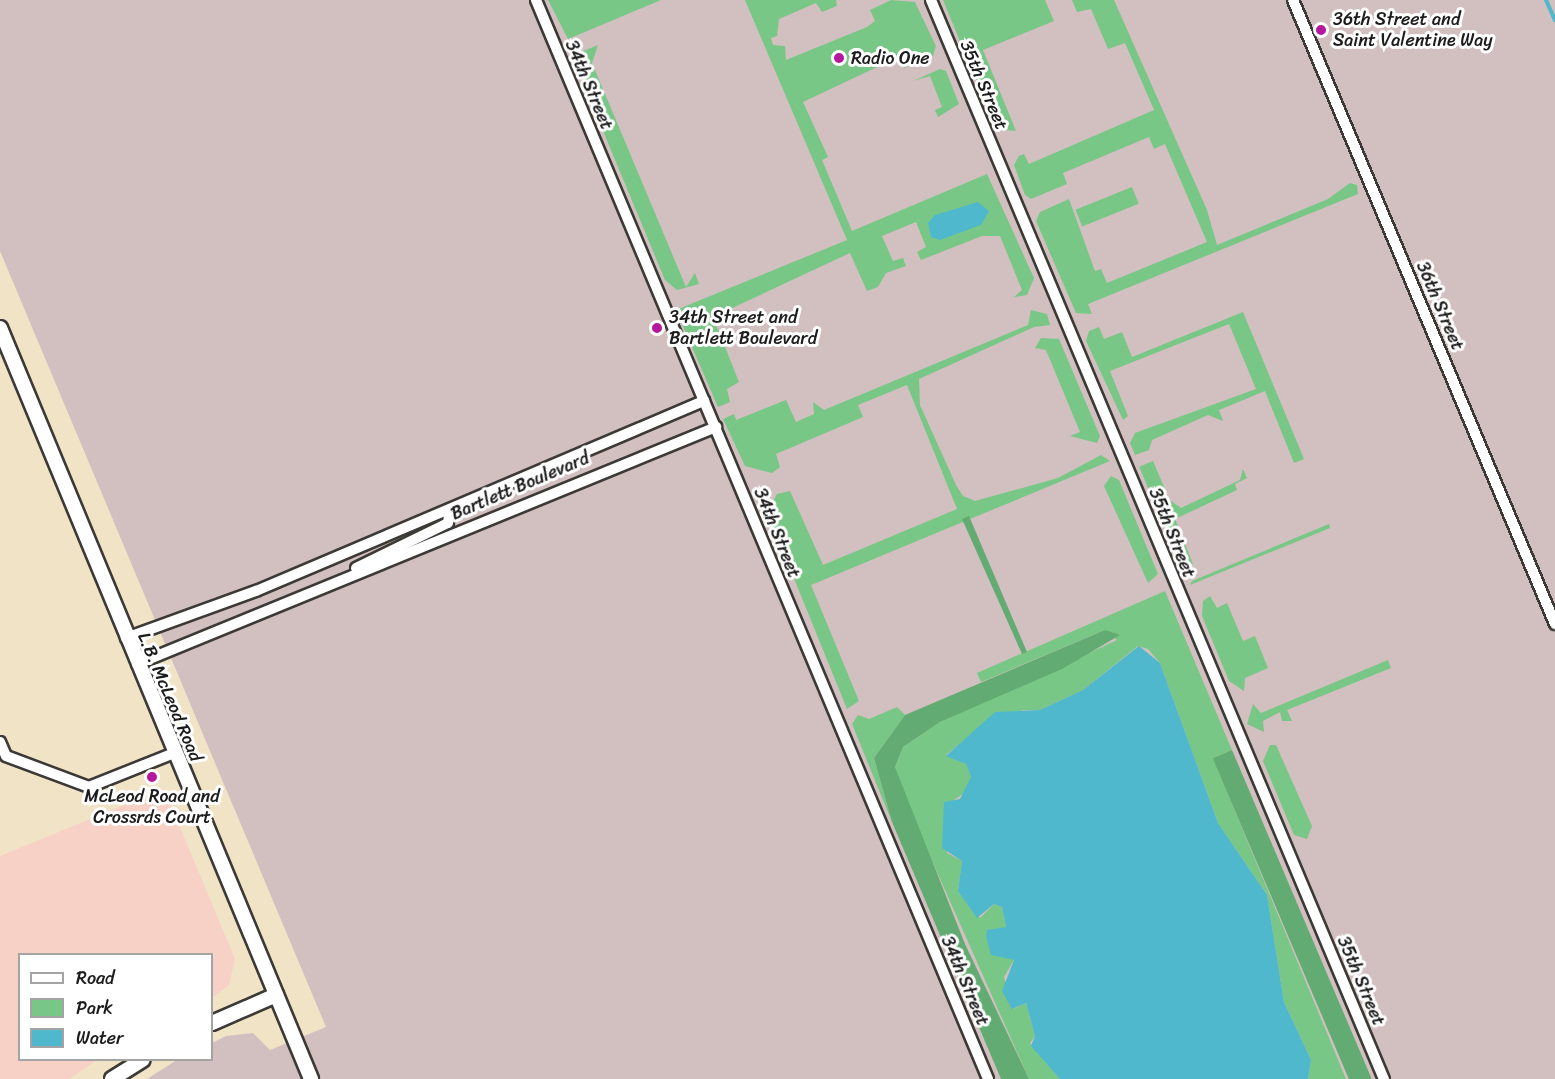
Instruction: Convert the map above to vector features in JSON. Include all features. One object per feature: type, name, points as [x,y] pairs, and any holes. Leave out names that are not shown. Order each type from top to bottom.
[{"type":"street","name":"34th Street","points":[[536,0],[988,1079]]},
{"type":"street","name":"35th Street","points":[[931,0],[1384,1079]]},
{"type":"street","name":"36th Street","points":[[1293,1],[1555,624]]},
{"type":"street","name":"L.B. McLeod Road","points":[[0,328],[126,638],[312,1079]]},
{"type":"street","name":"Bartlett Boulevard","points":[[126,638],[235,600],[704,401]]},
{"type":"street","name":"Bartlett Boulevard","points":[[137,664],[716,427]]},
{"type":"street","name":"Bartlett Boulevard","points":[[339,580],[379,552],[448,523],[450,508]]},
{"type":"street","points":[[0,742],[6,756],[89,787],[174,753]]},
{"type":"street","points":[[213,1023],[276,995]]},
{"type":"street","points":[[112,1079],[140,1061]]},
{"type":"shaded area","points":[[0,0],[1555,0],[1555,1079],[147,1079],[175,1061],[213,1061],[213,1042],[226,1036],[253,1033],[270,1050],[326,1027],[0,251]]},
{"type":"shaded area","points":[[164,789],[235,959],[229,985],[213,997],[213,953],[18,953],[18,1061],[96,1061],[69,1079],[0,1079],[0,856]]},
{"type":"green space","points":[[548,0],[661,0],[568,39]]},
{"type":"green space","points":[[745,0],[836,0],[837,6],[822,12],[816,3],[779,19],[777,36],[771,38],[773,45],[785,46],[786,60],[867,27],[875,21],[870,10],[891,0],[915,2],[936,46],[933,56],[904,68],[899,59],[892,60],[803,102],[828,157],[822,160],[852,231],[987,174],[1034,278],[1027,295],[1014,297],[1022,290],[1000,236],[982,236],[921,260],[917,252],[926,247],[916,222],[882,236],[893,261],[903,258],[906,266],[886,273],[878,287],[867,291],[850,253],[713,317],[739,382],[727,389],[730,402],[718,407],[676,310],[847,240]]},
{"type":"green space","points":[[943,0],[1045,0],[1054,21],[983,50],[1016,131],[996,129]]},
{"type":"green space","points":[[1072,0],[1114,0],[1207,210],[1217,245],[1328,199],[1350,183],[1357,185],[1358,194],[1088,304],[1092,314],[1076,313],[1036,221],[1040,212],[1069,199],[1095,271],[1101,269],[1107,283],[1207,242],[1165,144],[1154,149],[1149,137],[1063,173],[1067,184],[1031,199],[1025,195],[1014,165],[1019,156],[1024,154],[1029,164],[1154,110],[1125,43],[1108,49],[1091,9],[1077,12]]},
{"type":"green space","points":[[598,45],[592,63],[686,287],[695,273],[699,284],[677,290],[665,280],[576,66],[581,52]]},
{"type":"green space","points":[[940,69],[946,71],[959,104],[938,117],[935,110],[942,107],[930,76],[913,81]]},
{"type":"green space","points":[[1132,187],[1139,204],[1082,227],[1075,210]]},
{"type":"green space","points":[[1031,310],[1047,314],[1050,325],[1034,327],[919,379],[920,405],[956,485],[963,496],[975,501],[1058,478],[1101,455],[1110,461],[811,585],[859,701],[847,709],[767,512],[777,494],[790,491],[823,565],[957,509],[907,385],[858,405],[863,417],[776,454],[780,467],[772,473],[745,466],[723,419],[734,414],[736,420],[786,400],[796,422],[814,414],[813,402],[824,410],[1028,325]]},
{"type":"green space","points":[[1243,312],[1304,459],[1294,463],[1265,391],[1219,410],[1223,421],[1208,415],[1152,440],[1149,450],[1135,455],[1130,443],[1135,433],[1256,389],[1229,324],[1110,371],[1128,416],[1123,420],[1086,341],[1089,331],[1099,327],[1104,339],[1122,332],[1132,357]]},
{"type":"green space","points":[[1041,338],[1059,339],[1100,436],[1097,443],[1070,436],[1080,432],[1046,350],[1035,348]]},
{"type":"green space","points":[[1153,461],[1166,491],[1152,497],[1139,467]]},
{"type":"green space","points":[[1243,469],[1247,478],[1235,484],[1237,490],[1175,519],[1193,564],[1181,567],[1157,507],[1171,501],[1181,508],[1240,480]]},
{"type":"green space","points":[[1111,476],[1119,480],[1158,574],[1148,583],[1104,486]]},
{"type":"green space","points":[[969,516],[1027,652],[1022,654],[962,519]]},
{"type":"green space","points":[[1329,524],[1330,528],[1190,585],[1192,581]]},
{"type":"green space","points":[[1165,591],[1232,750],[1213,758],[1346,1079],[1308,1079],[1311,1060],[1284,1002],[1267,895],[1218,823],[1160,663],[1148,649],[1138,646],[1083,690],[1040,710],[1023,710],[966,739],[946,755],[966,764],[971,777],[969,790],[951,802],[947,853],[962,861],[958,891],[980,918],[994,904],[1002,907],[1006,927],[992,932],[1014,960],[1004,977],[1013,1009],[1026,1003],[1035,1036],[1030,1043],[1060,1079],[1029,1079],[905,800],[895,767],[903,747],[940,722],[1117,640],[1105,630],[981,682],[977,673]]},
{"type":"green space","points":[[1210,596],[1217,608],[1227,603],[1243,641],[1255,636],[1268,668],[1245,678],[1244,691],[1229,681],[1202,616],[1203,601]]},
{"type":"green space","points":[[1105,630],[1120,635],[1062,669],[940,722],[903,747],[895,767],[965,944],[1029,1079],[1001,1079],[892,822],[874,758],[905,715]]},
{"type":"green space","points":[[1388,660],[1391,668],[1287,710],[1292,721],[1282,721],[1280,712],[1263,721],[1264,732],[1247,724],[1253,704],[1261,713]]},
{"type":"green space","points":[[897,707],[905,715],[874,758],[892,822],[852,724],[858,715],[869,719]]},
{"type":"green space","points":[[1270,745],[1276,745],[1312,826],[1307,839],[1294,835],[1263,761]]},
{"type":"green space","points":[[1232,750],[1371,1079],[1349,1079],[1213,758]]},
{"type":"water","points":[[978,202],[989,211],[981,225],[940,240],[931,237],[928,223],[935,215]]},
{"type":"water","points":[[1139,646],[1160,663],[1218,823],[1267,895],[1284,1002],[1311,1060],[1308,1079],[1060,1079],[1031,1046],[1035,1036],[1026,1003],[1012,1009],[1002,991],[1014,960],[991,955],[986,936],[987,930],[1006,927],[1002,907],[994,904],[977,918],[958,891],[962,861],[942,848],[944,802],[960,799],[971,777],[966,764],[946,756],[995,712],[1040,710],[1083,690]]},
{"type":"waterway","points":[[1546,0],[1555,20]]},
{"type":"place","name":"36th Street and Saint Valentine Way","points":[[1321,30]]},
{"type":"place","name":"Radio One","points":[[839,58]]},
{"type":"place","name":"34th Street and Bartlett Boulevard","points":[[657,328]]},
{"type":"place","name":"McLeod Road and Crossrds Court","points":[[152,777]]}]
